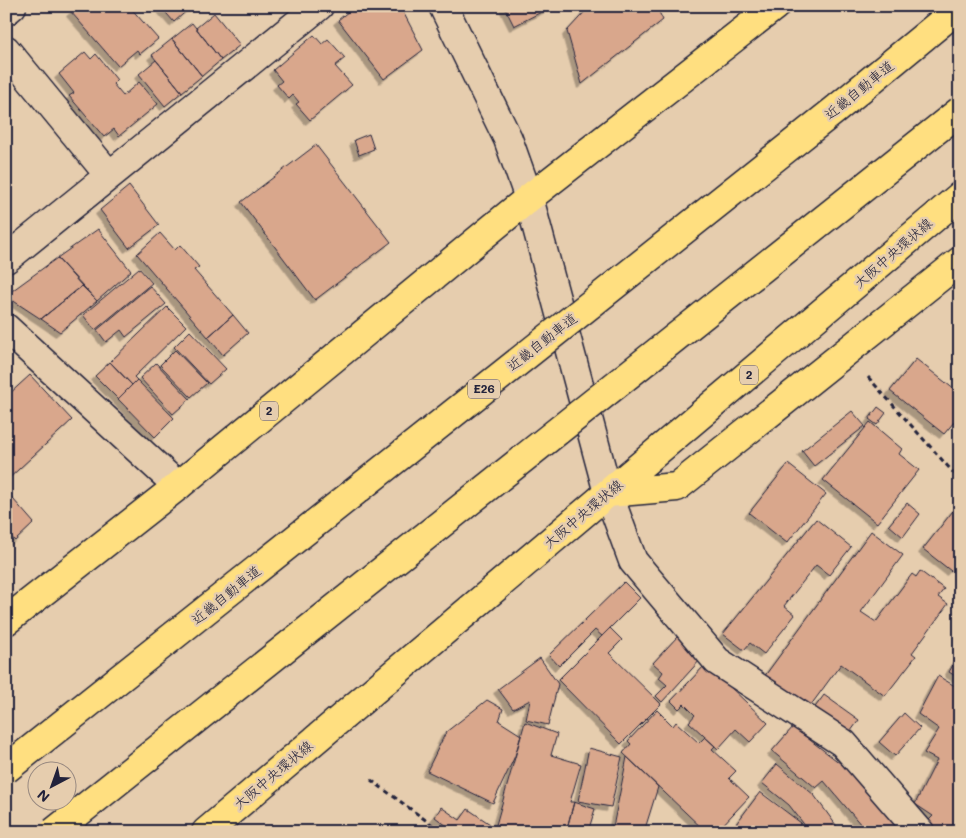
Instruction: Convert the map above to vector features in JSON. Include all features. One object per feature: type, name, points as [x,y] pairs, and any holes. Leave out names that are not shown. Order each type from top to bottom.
[{"type":"main road","name":"2","points":[[6,621],[178,486],[529,198],[775,6]]},
{"type":"main road","name":"近畿自動車道","points":[[6,769],[836,110],[960,7]]},
{"type":"main road","points":[[54,832],[960,112]]},
{"type":"main road","name":"大阪中央環状線","points":[[206,832],[960,196]]},
{"type":"main road","points":[[608,493],[677,487],[960,261]]},
{"type":"street","points":[[6,11],[12,6]]},
{"type":"street","points":[[6,259],[319,6]]},
{"type":"street","points":[[443,6],[508,139],[529,198],[608,493],[633,561],[717,661],[843,743],[920,832]]},
{"type":"street","points":[[6,50],[109,175]]},
{"type":"street","points":[[6,328],[178,486]]},
{"type":"path","points":[[846,352],[960,480]]},
{"type":"path","points":[[371,780],[442,832]]},
{"type":"building","points":[[78,6],[123,6],[125,9],[129,6],[158,39],[140,54],[137,50],[118,66],[71,12]]},
{"type":"building","points":[[160,6],[192,6],[174,22]]},
{"type":"building","points":[[355,6],[400,6],[423,50],[384,79],[338,20]]},
{"type":"building","points":[[504,6],[553,6],[514,26]]},
{"type":"building","points":[[590,6],[656,6],[663,20],[582,84],[567,31]]},
{"type":"building","points":[[214,13],[240,45],[221,60],[196,28]]},
{"type":"building","points":[[192,23],[221,60],[202,76],[172,39]]},
{"type":"building","points":[[314,35],[322,44],[328,39],[345,58],[335,66],[352,85],[310,120],[296,104],[299,102],[293,95],[289,99],[277,85],[282,81],[273,70]]},
{"type":"building","points":[[172,39],[202,76],[182,92],[152,55]]},
{"type":"building","points":[[85,52],[91,59],[96,54],[117,80],[113,84],[123,96],[139,82],[158,104],[119,136],[114,129],[104,137],[69,96],[74,93],[59,74]]},
{"type":"building","points":[[156,60],[182,92],[165,106],[139,74]]},
{"type":"building","points":[[369,134],[374,149],[359,155],[354,140]]},
{"type":"building","points":[[316,145],[391,242],[315,300],[241,202]]},
{"type":"building","points":[[129,186],[159,225],[129,248],[100,210]]},
{"type":"building","points":[[98,229],[131,271],[97,301],[57,258]]},
{"type":"building","points":[[160,233],[175,250],[180,245],[199,267],[194,270],[233,315],[208,337],[137,254]]},
{"type":"building","points":[[57,258],[82,286],[41,319],[9,298],[9,293]]},
{"type":"building","points":[[139,268],[152,283],[95,330],[83,315]]},
{"type":"building","points":[[82,286],[97,301],[60,332],[41,319]]},
{"type":"building","points":[[150,286],[166,304],[126,337],[121,330],[106,342],[97,330]]},
{"type":"building","points":[[167,307],[186,326],[134,377],[137,380],[132,385],[110,362]]},
{"type":"building","points":[[233,315],[248,333],[223,355],[208,337]]},
{"type":"building","points":[[190,331],[226,369],[209,384],[174,347]]},
{"type":"building","points":[[175,350],[207,383],[191,397],[160,365]]},
{"type":"building","points":[[916,359],[960,394],[960,415],[944,434],[890,391]]},
{"type":"building","points":[[110,362],[132,385],[118,399],[95,376]]},
{"type":"building","points":[[156,363],[190,399],[173,414],[140,378]]},
{"type":"building","points":[[30,375],[72,420],[6,481],[6,397]]},
{"type":"building","points":[[137,380],[174,418],[155,437],[118,399]]},
{"type":"building","points":[[878,407],[886,413],[877,425],[869,419]]},
{"type":"building","points":[[852,411],[865,426],[814,466],[802,451]]},
{"type":"building","points":[[870,422],[902,449],[899,454],[919,470],[877,523],[823,480]]},
{"type":"building","points":[[788,464],[826,494],[787,543],[749,513]]},
{"type":"building","points":[[6,491],[34,523],[15,541],[6,531]]},
{"type":"building","points":[[960,502],[960,561],[951,571],[923,549]]},
{"type":"building","points":[[907,503],[920,514],[903,537],[889,525]]},
{"type":"building","points":[[816,519],[851,547],[829,575],[816,565],[784,606],[795,615],[764,654],[750,643],[744,650],[723,634]]},
{"type":"building","points":[[871,531],[903,555],[861,612],[876,622],[912,574],[916,577],[920,571],[944,589],[938,597],[948,604],[912,653],[916,656],[885,696],[841,664],[808,709],[764,677]]},
{"type":"building","points":[[624,582],[640,598],[602,636],[595,630],[559,666],[549,655]]},
{"type":"building","points":[[610,628],[622,640],[609,653],[661,704],[621,744],[558,680]]},
{"type":"building","points":[[677,637],[701,659],[662,702],[656,696],[667,685],[659,678],[663,672],[653,663]]},
{"type":"building","points":[[960,653],[960,679],[949,672]]},
{"type":"building","points":[[540,658],[558,684],[548,725],[526,720],[530,700],[513,709],[498,689]]},
{"type":"building","points":[[706,664],[768,723],[750,742],[736,729],[718,749],[689,722],[695,715],[684,704],[679,709],[671,701]]},
{"type":"building","points":[[938,676],[960,689],[960,832],[938,832],[929,820],[933,816],[915,804],[937,760],[924,753],[939,729],[918,714]]},
{"type":"building","points":[[824,695],[859,720],[848,735],[813,710]]},
{"type":"building","points":[[487,700],[503,709],[499,721],[521,735],[515,756],[493,803],[427,771],[446,732]]},
{"type":"building","points":[[657,710],[673,726],[676,722],[699,743],[705,737],[715,746],[712,749],[736,771],[729,778],[749,797],[718,830],[721,832],[706,832],[623,753],[631,744],[628,741]]},
{"type":"building","points":[[904,713],[920,728],[895,756],[879,742]]},
{"type":"building","points":[[525,722],[557,734],[551,755],[581,764],[570,802],[574,802],[566,832],[494,832]]},
{"type":"building","points":[[793,727],[849,770],[893,819],[900,832],[867,832],[824,781],[816,788],[772,751]]},
{"type":"building","points":[[589,748],[622,757],[611,807],[578,801]]},
{"type":"building","points":[[627,757],[658,787],[644,832],[612,832]]},
{"type":"building","points":[[777,764],[814,795],[841,832],[810,832],[789,805],[762,783]]},
{"type":"building","points":[[760,792],[801,823],[794,832],[730,832]]},
{"type":"building","points":[[574,802],[595,809],[588,832],[566,832]]},
{"type":"building","points":[[441,807],[460,820],[468,809],[490,824],[485,832],[455,832],[435,817]]}]
